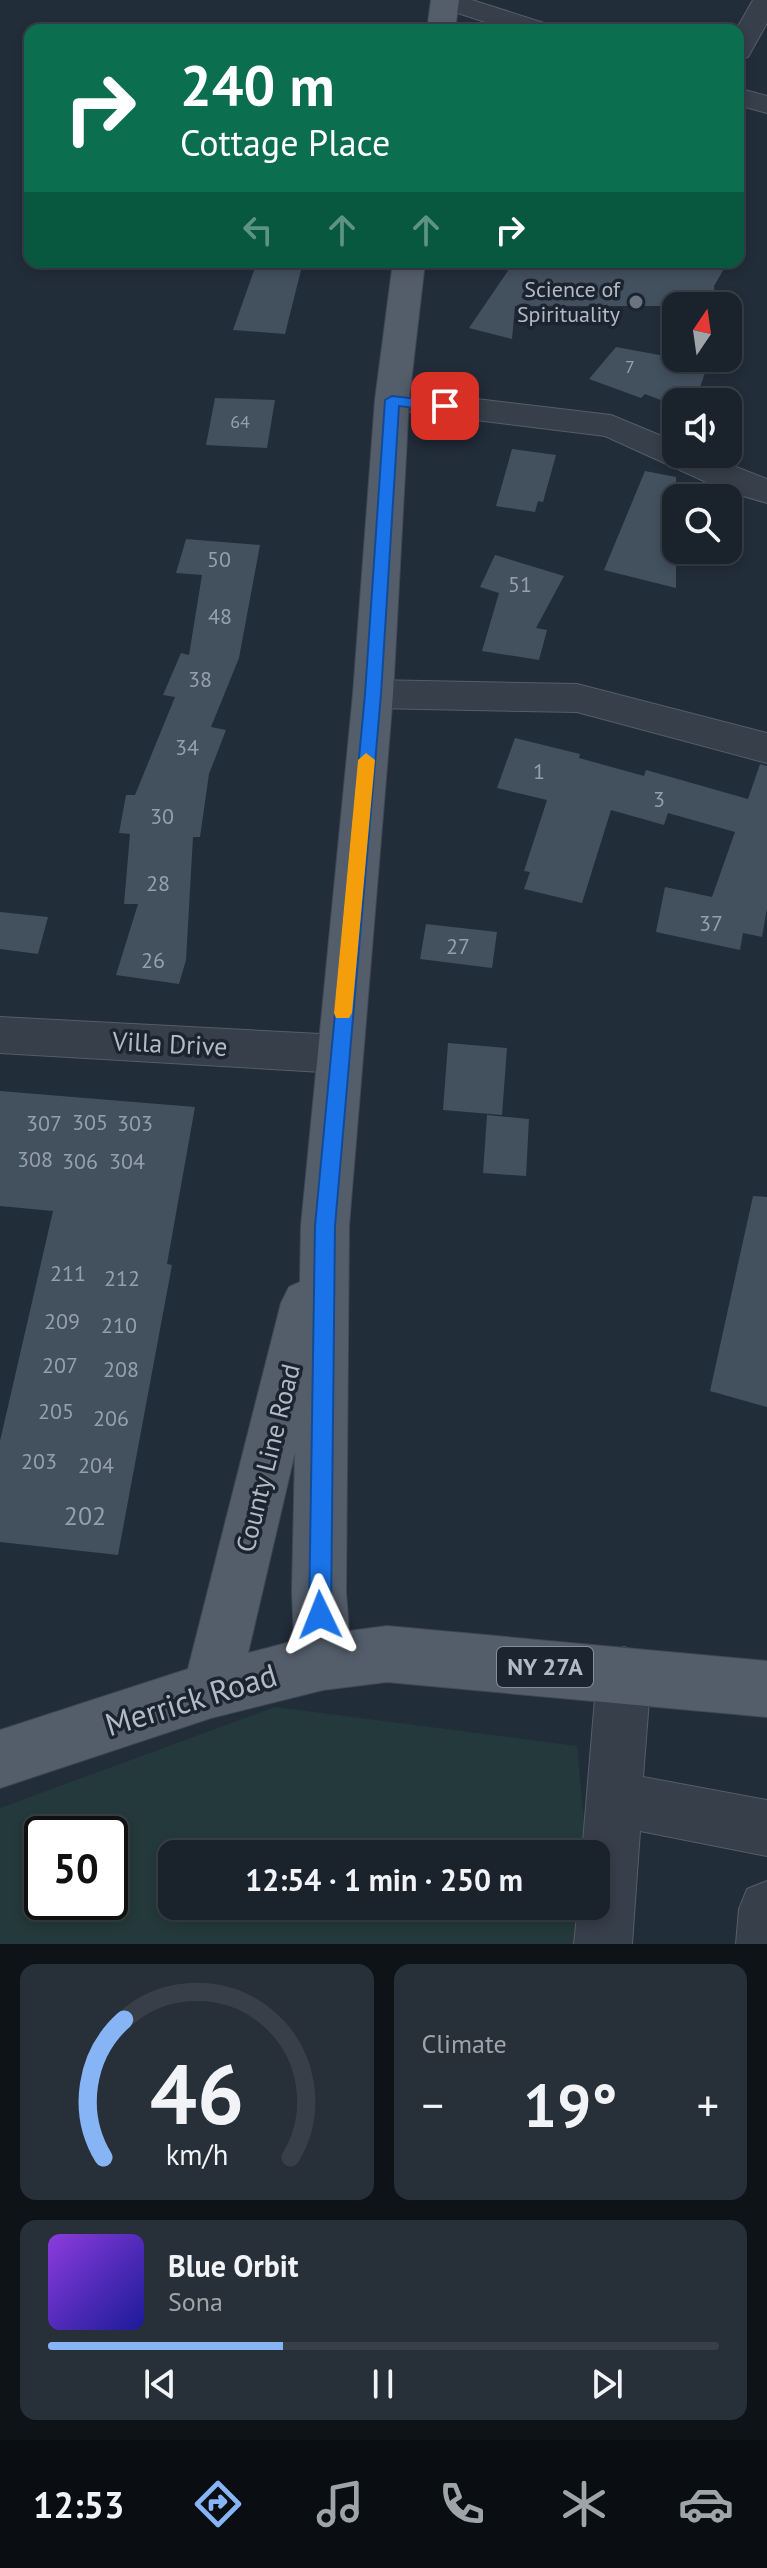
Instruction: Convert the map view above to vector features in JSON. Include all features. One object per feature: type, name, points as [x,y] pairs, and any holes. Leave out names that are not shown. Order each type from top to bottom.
[{"type":"main road","points":[[442,24],[445,0]]},
{"type":"main road","name":"County Line Road","points":[[323,1662],[319,1592],[325,1226],[373,694],[392,400],[408,268]]},
{"type":"main road","name":"County Line Road","points":[[211,1690],[325,1226]]},
{"type":"main road","name":"Merrick Road","points":[[0,1759],[211,1690],[323,1662],[387,1654],[767,1689]]},
{"type":"street","points":[[445,0],[519,24]]},
{"type":"street","points":[[744,40],[766,0]]},
{"type":"street","points":[[744,98],[767,105]]},
{"type":"street","points":[[392,400],[611,426],[738,483],[767,491]]},
{"type":"street","points":[[373,694],[577,698],[767,748]]},
{"type":"street","name":"Villa Drive","points":[[0,1035],[339,1054]]},
{"type":"street","points":[[603,1944],[624,1674]]},
{"type":"street","points":[[614,1799],[767,1828]]},
{"type":"street","points":[[765,1944],[767,1909]]},
{"type":"green space","points":[[275,1707],[577,1746],[586,1840],[158,1840],[158,1920],[593,1920],[596,1944],[0,1944],[0,1808]]},
{"type":"building","points":[[255,268],[302,268],[285,334],[233,330]]},
{"type":"building","name":"Science of Spirituality","points":[[510,268],[724,268],[714,286],[715,292],[662,292],[662,306],[515,306],[512,339],[469,328]]},
{"type":"building","points":[[616,347],[662,356],[662,372],[705,372],[700,388],[662,388],[662,400],[645,394],[641,398],[589,379]]},
{"type":"building","points":[[215,398],[275,400],[267,448],[206,445]]},
{"type":"building","points":[[512,449],[556,455],[543,502],[538,501],[535,512],[496,506]]},
{"type":"building","points":[[645,471],[676,477],[676,484],[662,484],[662,564],[676,564],[676,588],[604,570]]},
{"type":"building","points":[[186,539],[260,545],[239,658],[211,727],[226,730],[209,774],[200,837],[193,837],[186,960],[179,984],[116,975],[138,904],[124,904],[130,834],[119,833],[126,795],[135,795],[175,697],[163,695],[181,653],[189,655],[202,575],[176,573]]},
{"type":"building","points":[[495,555],[564,576],[536,628],[547,630],[539,660],[482,651],[499,593],[480,587]]},
{"type":"building","points":[[515,738],[580,754],[579,758],[644,776],[646,770],[748,799],[760,764],[767,766],[767,908],[762,937],[743,933],[740,950],[656,932],[665,887],[712,897],[735,832],[668,813],[664,825],[611,810],[582,903],[524,889],[530,872],[524,871],[547,800],[497,788]]},
{"type":"building","points":[[0,912],[48,917],[38,954],[0,949]]},
{"type":"building","points":[[426,924],[497,932],[492,968],[420,959]]},
{"type":"building","points":[[448,1043],[507,1048],[502,1115],[443,1110]]},
{"type":"building","points":[[0,1091],[195,1107],[167,1264],[172,1265],[118,1555],[0,1542],[0,1441],[53,1211],[0,1206]]},
{"type":"building","points":[[487,1115],[529,1119],[526,1176],[483,1173]]},
{"type":"building","points":[[753,1196],[767,1197],[767,1407],[710,1391]]},
{"type":"slow traffic","points":[[343,1013],[366,760]]},
{"type":"place","name":"Science of Spirituality","points":[[636,302]]},
{"type":"route","points":[[320,1615],[325,1226],[373,694],[392,400],[445,406]]}]
